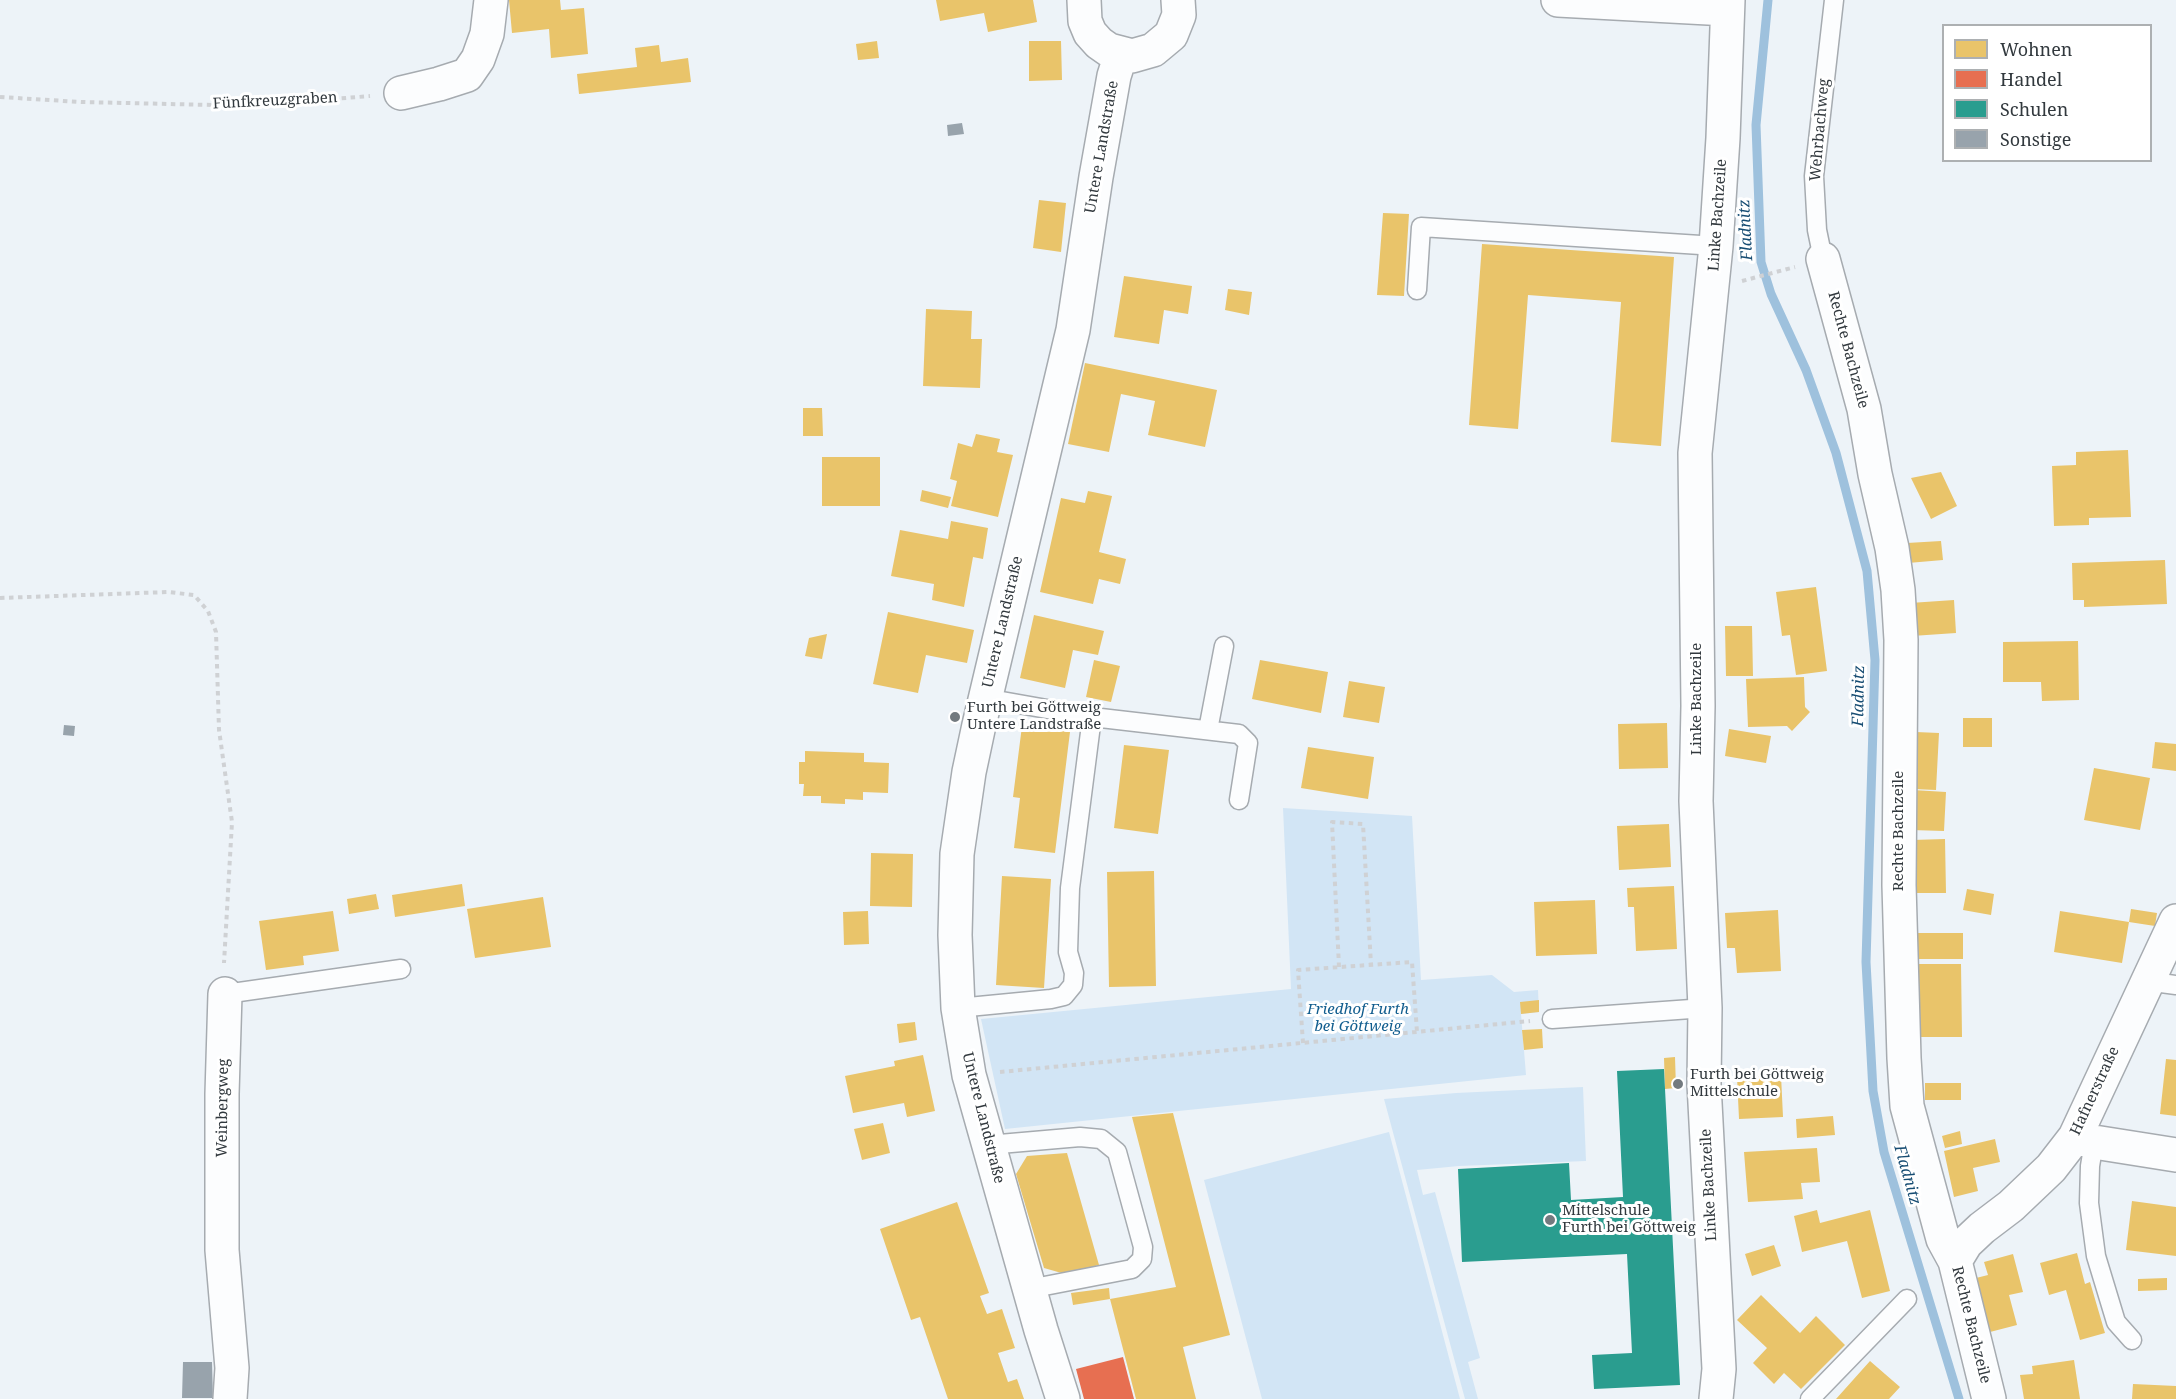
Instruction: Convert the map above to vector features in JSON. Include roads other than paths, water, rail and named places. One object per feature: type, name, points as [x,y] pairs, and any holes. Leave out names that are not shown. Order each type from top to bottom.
[{"type":"street","points":[[401,93],[467,75],[478,59],[487,34],[491,0]]},
{"type":"street","points":[[1084,0],[1085,21],[1090,33],[1109,50],[1121,54],[1143,54],[1163,44],[1176,26],[1179,0]]},
{"type":"street","points":[[1558,0],[1728,4]]},
{"type":"street","name":"Linke Bachzeile","points":[[1714,1398],[1719,1369],[1704,1084],[1705,1008],[1696,801],[1698,706],[1695,453],[1716,246],[1728,4]]},
{"type":"street","name":"Untere Landstraße","points":[[1063,1399],[1029,1289],[969,1075],[958,1008],[955,935],[957,854],[969,772],[985,698],[1073,330],[1112,87],[1121,54]]},
{"type":"street","name":"Rechte Bachzeile","points":[[1823,259],[1864,409],[1875,474],[1892,548],[1901,640],[1899,885],[1907,1106],[1943,1239],[1955,1262],[1989,1399]]},
{"type":"street","name":"Hafnerstraße","points":[[1955,1262],[1966,1243],[2011,1206],[2084,1139],[2161,983],[2176,921]]},
{"type":"street","name":"Weinbergweg","points":[[225,994],[222,1094],[222,1250],[232,1368],[230,1399]]},
{"type":"street","points":[[2084,1139],[2176,1155]]},
{"type":"lane","name":"Wehrbachweg","points":[[1823,259],[1818,230],[1814,176],[1834,0]]},
{"type":"lane","points":[[1417,290],[1421,227],[1716,246]]},
{"type":"lane","points":[[1208,730],[1224,646]]},
{"type":"lane","points":[[985,698],[1092,717],[1239,734],[1248,744],[1239,800]]},
{"type":"lane","points":[[958,1008],[1051,999],[1064,996],[1073,985],[1074,973],[1068,952],[1070,888],[1092,717]]},
{"type":"lane","points":[[225,994],[401,969]]},
{"type":"lane","points":[[1552,1019],[1705,1008]]},
{"type":"lane","points":[[988,1145],[1080,1137],[1101,1139],[1117,1152],[1143,1247],[1142,1259],[1132,1269],[1029,1289]]},
{"type":"lane","points":[[2084,1139],[2090,1166],[2089,1203],[2096,1256],[2116,1322],[2132,1340]]},
{"type":"lane","points":[[1810,1399],[1907,1299]]},
{"type":"waterway","name":"Fladnitz","points":[[1768,0],[1756,125],[1761,262],[1771,294],[1806,370],[1836,453],[1867,571],[1875,660],[1866,962],[1873,1091],[1884,1152],[1959,1399]]},
{"type":"place","name":"Furth bei Göttweig Untere Landstraße","points":[[955,717]]},
{"type":"place","name":"Furth bei Göttweig Mittelschule","points":[[1678,1084]]},
{"type":"place","name":"Mittelschule Furth bei Göttweig","points":[[1550,1220]]},
{"type":"park label","name":"Friedhof Furth bei Göttweig","points":[[1358,1018]]}]
